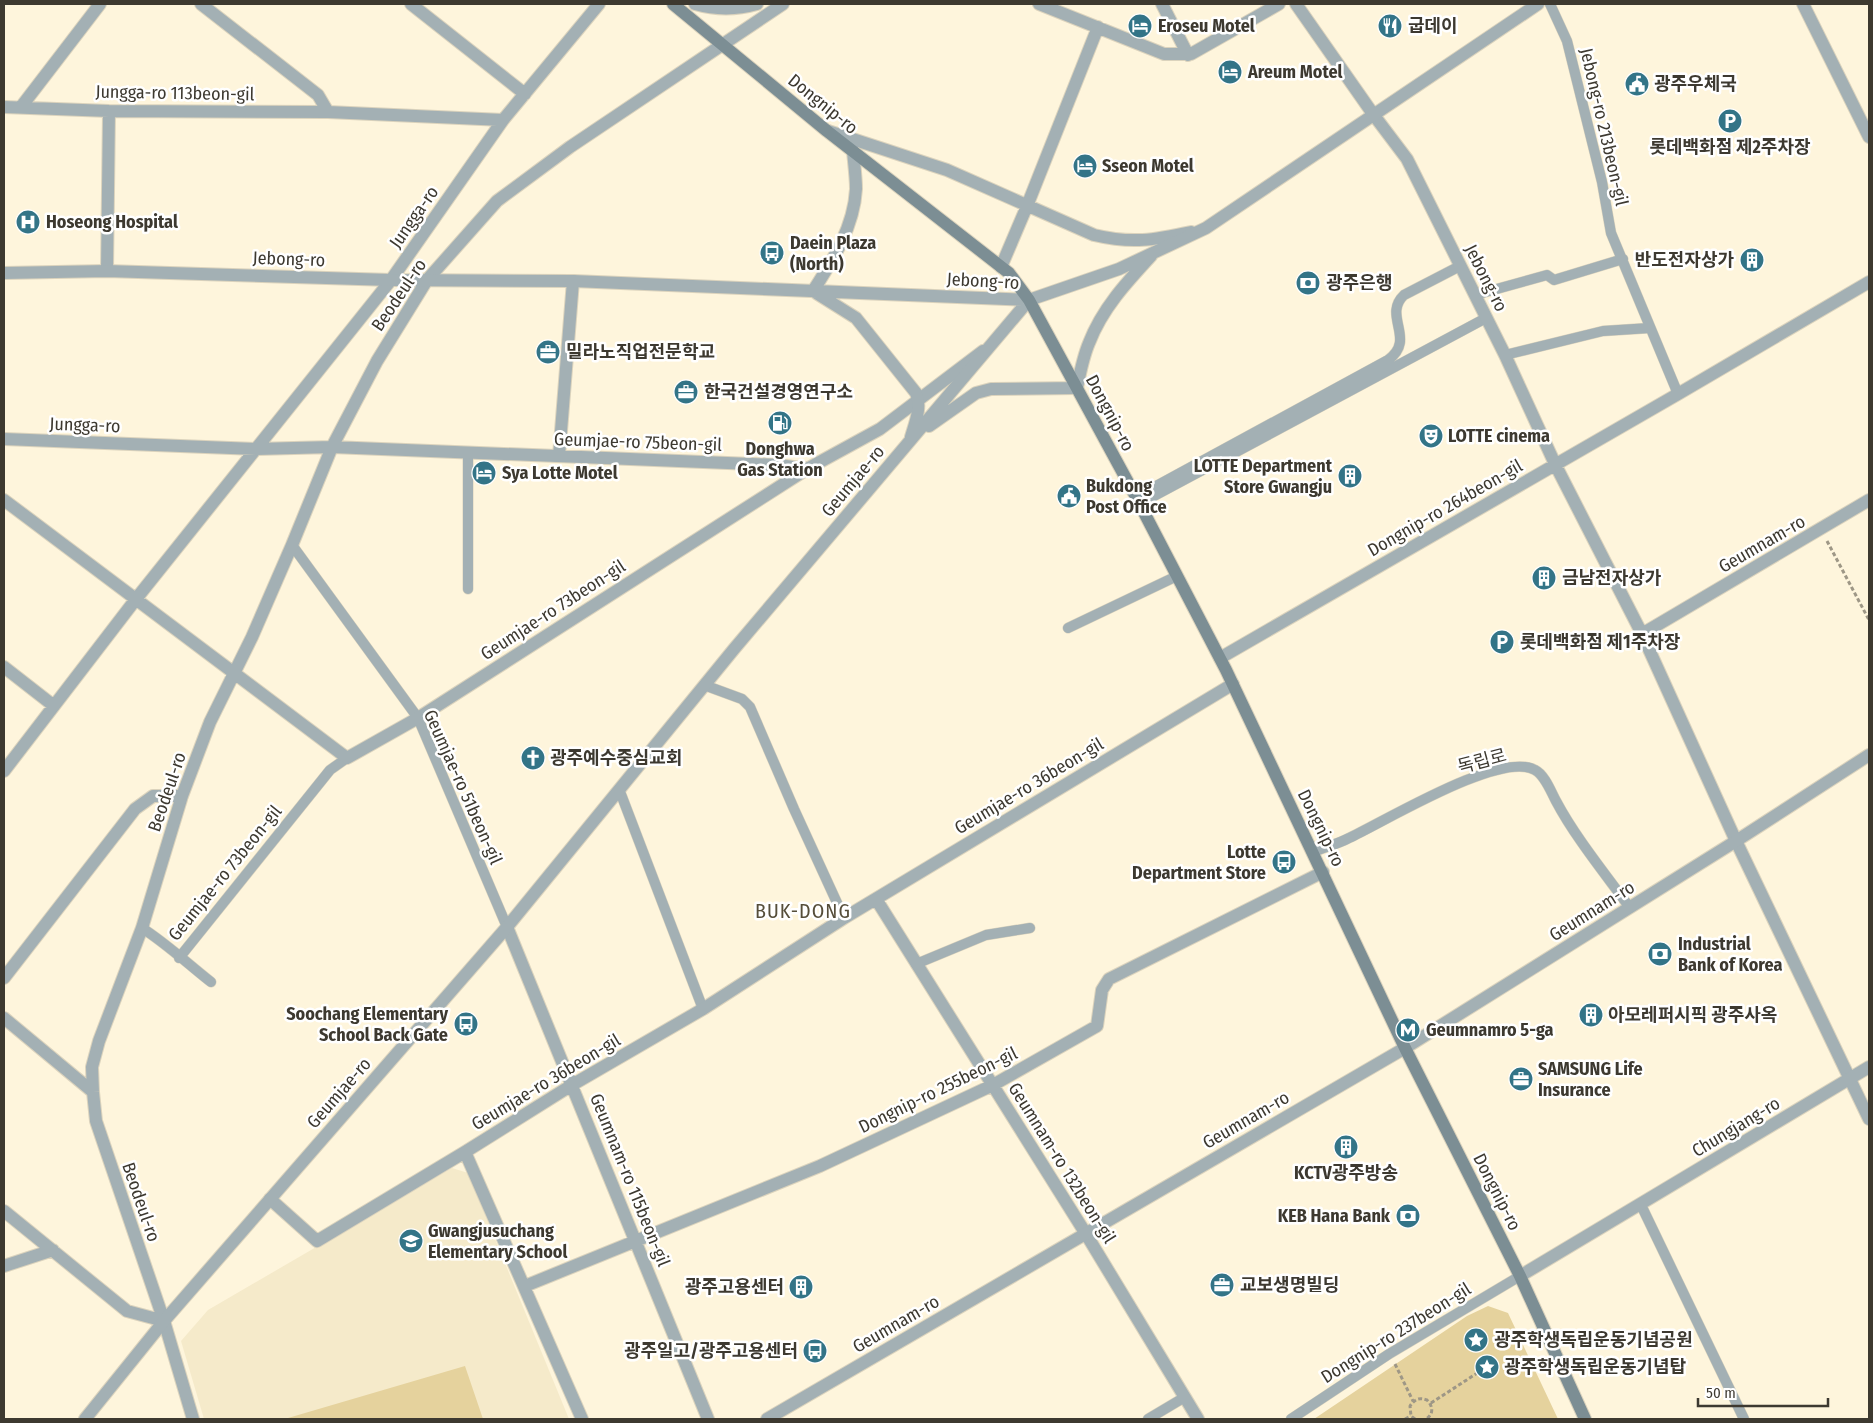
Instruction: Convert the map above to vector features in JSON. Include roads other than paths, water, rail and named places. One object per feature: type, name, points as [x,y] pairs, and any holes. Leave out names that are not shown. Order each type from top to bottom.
[{"type":"main road","name":"Dongnip-ro","points":[[673,4],[827,131],[1001,266],[1029,300],[1138,500],[1220,658],[1405,1048],[1520,1276],[1585,1419]]},
{"type":"street","points":[[21,107],[100,4]]},
{"type":"street","points":[[201,4],[318,95],[328,112]]},
{"type":"street","points":[[411,4],[526,94]]},
{"type":"street","name":"Jungga-ro","points":[[4,771],[136,599],[391,280],[503,120],[599,4]]},
{"type":"street","points":[[695,4],[728,9],[743,8],[757,4]]},
{"type":"street","name":"Beodeul-ro","points":[[194,1419],[164,1321],[96,1122],[92,1067],[99,1041],[142,928],[182,796],[210,722],[292,545],[332,447],[376,361],[427,280],[497,201],[570,147],[783,4]]},
{"type":"street","points":[[1039,4],[1164,54],[1191,54],[1279,4]]},
{"type":"street","points":[[1162,4],[1188,54]]},
{"type":"street","points":[[1296,4],[1373,114]]},
{"type":"street","name":"Jebong-ro","points":[[4,273],[107,271],[391,280],[573,280],[1029,300],[1119,269],[1206,228],[1538,4]]},
{"type":"street","points":[[1803,4],[1869,137]]},
{"type":"street","points":[[1001,266],[1028,206],[1098,26]]},
{"type":"street","name":"Jungga-ro 113beon-gil","points":[[4,107],[109,111],[328,112],[503,120]]},
{"type":"street","points":[[107,271],[109,111]]},
{"type":"street","name":"Jebong-ro","points":[[1373,114],[1408,159],[1505,355],[1555,464]]},
{"type":"street","points":[[827,131],[947,170],[1094,235],[1116,240],[1139,242],[1161,239],[1206,228]]},
{"type":"street","points":[[853,151],[856,189],[849,224],[836,255],[813,291],[856,318],[916,392],[919,399],[918,414],[909,442]]},
{"type":"street","points":[[909,442],[976,393],[1005,388],[1076,388],[1088,344],[1102,316],[1120,291],[1155,252]]},
{"type":"street","points":[[559,456],[573,280]]},
{"type":"street","name":"Dongnip-ro 264beon-gil","points":[[1220,658],[1869,282]]},
{"type":"street","name":"Geumjae-ro","points":[[85,1419],[164,1321],[507,927],[704,685],[1029,300]]},
{"type":"street","name":"Geumjae-ro 73beon-gil","points":[[347,758],[418,718],[806,468],[880,428],[993,343]]},
{"type":"street","name":"Jungga-ro","points":[[4,439],[256,449]]},
{"type":"street","name":"Geumjae-ro 75beon-gil","points":[[256,449],[332,447],[779,465],[806,468]]},
{"type":"street","points":[[1555,464],[1642,634],[1736,842],[1869,1119]]},
{"type":"street","points":[[4,500],[347,758]]},
{"type":"street","name":"Geumnam-ro","points":[[1642,634],[1869,500]]},
{"type":"street","points":[[4,667],[54,706]]},
{"type":"street","name":"Geumjae-ro 36beon-gil","points":[[270,1199],[317,1241],[572,1085],[703,1009],[844,918],[1232,684]]},
{"type":"street","name":"Geumnam-ro","points":[[767,1419],[1405,1048],[1736,842],[1869,755]]},
{"type":"street","points":[[4,978],[136,809],[153,796],[182,796]]},
{"type":"street","name":"Dongnip-ro 255beon-gil","points":[[524,1286],[820,1166],[993,1086],[1097,1026],[1102,990],[1109,979],[1322,872]]},
{"type":"street","name":"Geumnam-ro 132beon-gil","points":[[876,899],[1086,1234],[1198,1419]]},
{"type":"street","name":"Geumnam-ro 115beon-gil","points":[[507,927],[708,1419]]},
{"type":"street","points":[[4,1018],[93,1092]]},
{"type":"street","name":"Chungjang-ro","points":[[1520,1276],[1869,1067]]},
{"type":"street","points":[[465,1152],[582,1419]]},
{"type":"street","points":[[4,1211],[127,1311],[164,1321]]},
{"type":"street","points":[[4,1266],[53,1250]]},
{"type":"lane","name":"Jebong-ro 213beon-gil","points":[[1550,4],[1567,41],[1602,182],[1611,232],[1678,394]]},
{"type":"lane","points":[[1475,295],[1547,275],[1554,280],[1623,259]]},
{"type":"lane","points":[[1138,500],[1392,357],[1398,348],[1400,336],[1395,310],[1398,301],[1460,266]]},
{"type":"lane","points":[[1138,500],[1486,318]]},
{"type":"lane","points":[[1505,355],[1603,331],[1650,328]]},
{"type":"lane","points":[[468,453],[468,589]]},
{"type":"lane","name":"Geumjae-ro 51beon-gil","points":[[292,545],[418,718],[507,927]]},
{"type":"lane","points":[[1068,628],[1177,576]]},
{"type":"lane","points":[[704,685],[742,699],[750,707],[788,796],[844,918]]},
{"type":"lane","name":"Geumjae-ro 73beon-gil","points":[[179,958],[330,770],[347,758]]},
{"type":"lane","name":"독립로","points":[[1313,852],[1347,839],[1473,776],[1492,771],[1526,767],[1536,770],[1546,783],[1560,808],[1630,908]]},
{"type":"lane","points":[[619,789],[703,1009]]},
{"type":"lane","points":[[142,928],[161,940],[179,958],[212,982]]},
{"type":"lane","points":[[916,964],[986,935],[1030,928]]},
{"type":"lane","points":[[1641,1204],[1744,1419]]},
{"type":"lane","name":"Dongnip-ro 237beon-gil","points":[[1291,1419],[1389,1354],[1520,1276]]},
{"type":"lane","points":[[1148,1419],[1184,1396]]},
{"type":"place","name":"Eroseu Motel","points":[[1140,26]]},
{"type":"place","name":"굽데이","points":[[1390,26]]},
{"type":"place","name":"Areum Motel","points":[[1230,72]]},
{"type":"place","name":"광주우체국","points":[[1637,84]]},
{"type":"place","name":"롯데백화점 제2주차장","points":[[1730,121]]},
{"type":"place","name":"Sseon Motel","points":[[1085,166]]},
{"type":"place","name":"Hoseong Hospital","points":[[28,222]]},
{"type":"place","name":"Daein Plaza (North)","points":[[772,253]]},
{"type":"place","name":"반도전자상가","points":[[1752,260]]},
{"type":"place","name":"광주은행","points":[[1308,283]]},
{"type":"place","name":"밀라노직업전문학교","points":[[548,352]]},
{"type":"place","name":"한국건설경영연구소","points":[[686,392]]},
{"type":"place","name":"Donghwa Gas Station","points":[[780,423]]},
{"type":"place","name":"LOTTE cinema","points":[[1431,436]]},
{"type":"place","name":"Sya Lotte Motel","points":[[484,473]]},
{"type":"place","name":"LOTTE Department Store Gwangju","points":[[1350,476]]},
{"type":"place","name":"Bukdong Post Office","points":[[1069,496]]},
{"type":"place","name":"금남전자상가","points":[[1544,578]]},
{"type":"place","name":"롯데백화점 제1주차장","points":[[1502,642]]},
{"type":"place","name":"광주예수중심교회","points":[[533,758]]},
{"type":"place","name":"Lotte Department Store","points":[[1284,862]]},
{"type":"place","name":"Industrial Bank of Korea","points":[[1660,954]]},
{"type":"place","name":"아모레퍼시픽 광주사옥","points":[[1591,1015]]},
{"type":"place","name":"Soochang Elementary School Back Gate","points":[[466,1024]]},
{"type":"place","name":"Geumnamro 5-ga","points":[[1408,1030]]},
{"type":"place","name":"SAMSUNG Life Insurance","points":[[1521,1079]]},
{"type":"place","name":"KCTV광주방송","points":[[1346,1147]]},
{"type":"place","name":"KEB Hana Bank","points":[[1408,1216]]},
{"type":"place","name":"Gwangjusuchang Elementary School","points":[[411,1241]]},
{"type":"place","name":"교보생명빌딩","points":[[1222,1285]]},
{"type":"place","name":"광주고용센터","points":[[801,1287]]},
{"type":"place","name":"광주학생독립운동기념공원","points":[[1476,1340]]},
{"type":"place","name":"광주일고/광주고용센터","points":[[815,1351]]},
{"type":"place","name":"광주학생독립운동기념탑","points":[[1487,1367]]},
{"type":"district","name":"BUK-DONG","points":[[803,911]]}]
